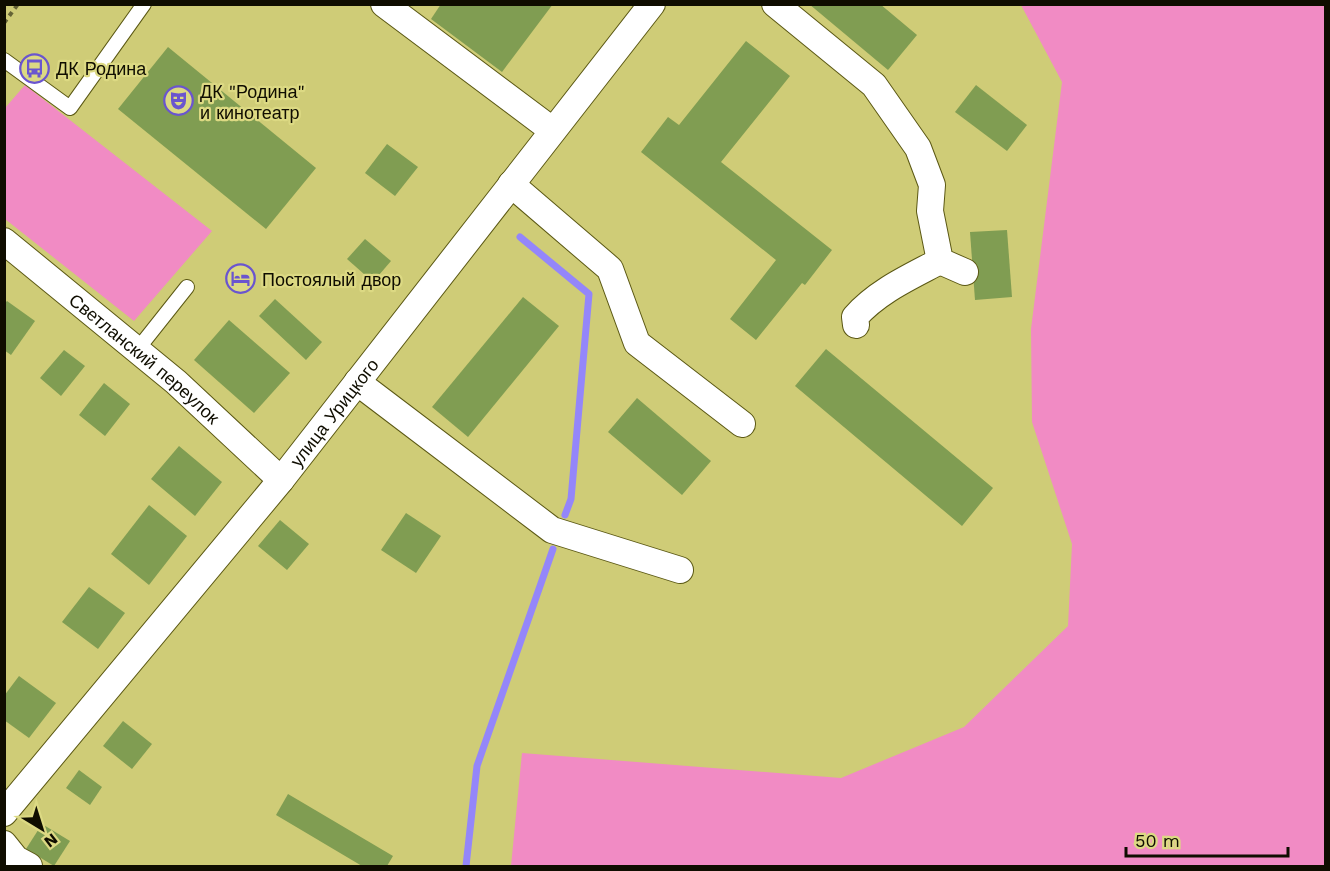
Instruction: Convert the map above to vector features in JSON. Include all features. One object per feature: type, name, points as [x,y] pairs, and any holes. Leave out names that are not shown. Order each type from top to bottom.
[{"type":"street","points":[[384,4],[552,130]]},
{"type":"street","name":"улица Урицкого","points":[[4,813],[281,480],[652,4]]},
{"type":"street","points":[[775,4],[874,85],[918,148],[932,185],[930,211],[940,261]]},
{"type":"street","points":[[511,184],[610,269],[637,344],[742,424]]},
{"type":"street","name":"Светланский переулок","points":[[4,241],[176,382],[281,480]]},
{"type":"street","points":[[940,261],[964,272]]},
{"type":"street","points":[[856,325],[855,317],[867,304],[940,261]]},
{"type":"street","points":[[357,382],[552,530],[680,570]]},
{"type":"street","points":[[4,844],[16,859],[29,867]]},
{"type":"lane","points":[[4,60],[70,108],[144,4]]},
{"type":"lane","points":[[137,350],[187,287]]},
{"type":"path","points":[[4,23],[18,4]]},
{"type":"shaded area","points":[[1021,5],[1325,5],[1325,866],[511,866],[522,753],[841,778],[964,727],[1068,626],[1072,544],[1032,422],[1031,329],[1062,82]]},
{"type":"shaded area","points":[[25,85],[212,231],[134,321],[5,219],[5,108]]},
{"type":"building","points":[[441,4],[553,4],[502,72],[431,19]]},
{"type":"building","points":[[809,4],[880,4],[917,35],[888,70]]},
{"type":"building","points":[[746,41],[790,76],[721,162],[832,250],[805,285],[802,283],[756,340],[730,319],[776,260],[641,152],[668,117],[679,125]]},
{"type":"building","points":[[168,47],[316,168],[266,229],[118,109]]},
{"type":"building","points":[[976,85],[1027,125],[1007,151],[955,112]]},
{"type":"building","points":[[387,144],[418,167],[395,196],[365,173]]},
{"type":"building","points":[[1007,230],[1012,297],[975,300],[970,232]]},
{"type":"building","points":[[365,239],[391,261],[373,282],[347,259]]},
{"type":"building","points":[[523,297],[559,326],[468,437],[432,407]]},
{"type":"building","points":[[275,299],[322,342],[306,360],[259,316]]},
{"type":"building","points":[[7,301],[35,321],[11,355],[4,350],[4,304]]},
{"type":"building","points":[[229,320],[290,373],[254,413],[194,360]]},
{"type":"building","points":[[826,349],[993,488],[962,526],[795,386]]},
{"type":"building","points":[[64,350],[85,366],[61,396],[40,378]]},
{"type":"building","points":[[104,383],[130,404],[105,436],[79,415]]},
{"type":"building","points":[[637,398],[711,461],[682,495],[608,432]]},
{"type":"building","points":[[179,446],[222,482],[195,516],[151,479]]},
{"type":"building","points":[[149,505],[187,536],[149,585],[111,554]]},
{"type":"building","points":[[406,513],[441,536],[416,573],[381,550]]},
{"type":"building","points":[[280,520],[309,544],[287,570],[258,546]]},
{"type":"building","points":[[89,587],[125,613],[98,649],[62,622]]},
{"type":"building","points":[[19,676],[56,703],[29,738],[4,720],[4,696]]},
{"type":"building","points":[[123,721],[152,744],[132,769],[103,746]]},
{"type":"building","points":[[79,770],[102,787],[90,805],[66,788]]},
{"type":"building","points":[[288,794],[393,856],[387,866],[362,866],[276,815]]},
{"type":"building","points":[[42,824],[70,841],[54,866],[26,849]]},
{"type":"waterway","points":[[520,237],[589,294],[571,499],[565,515]]},
{"type":"waterway","points":[[466,866],[477,766],[553,549]]},
{"type":"place","name":"ДК Родина","points":[[35,68]]},
{"type":"place","name":"ДК \"Родина\" и кинотеатр","points":[[179,101]]},
{"type":"place","name":"Постоялый двор","points":[[241,279]]}]
